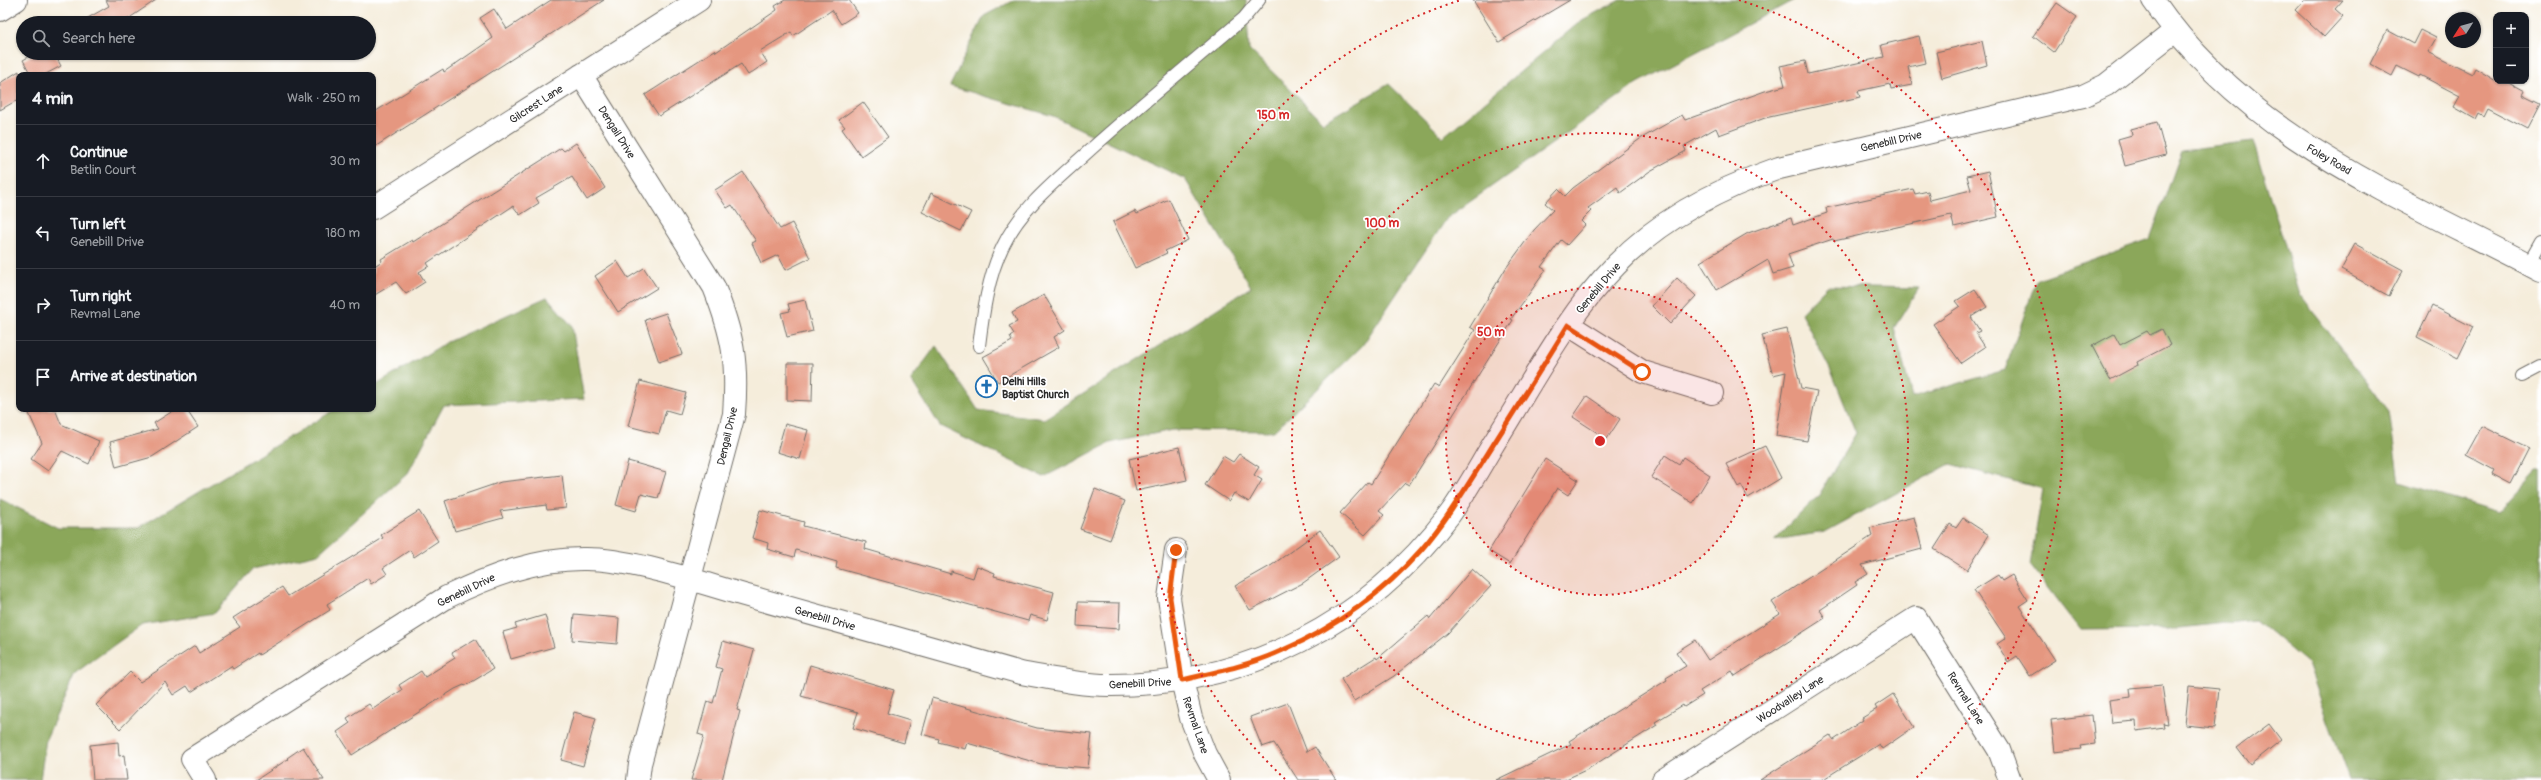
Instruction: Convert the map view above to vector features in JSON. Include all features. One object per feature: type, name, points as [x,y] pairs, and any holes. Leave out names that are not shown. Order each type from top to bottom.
[{"type":"street","points":[[0,10],[16,0]]},
{"type":"street","name":"Gilcrest Lane","points":[[376,206],[699,0]]},
{"type":"street","name":"Foley Road","points":[[2153,0],[2175,31],[2207,66],[2249,105],[2287,134],[2328,160],[2535,268]]},
{"type":"street","name":"Genebill Drive","points":[[205,780],[192,759],[447,597],[482,580],[519,568],[585,559],[613,561],[689,580],[1021,673],[1068,682],[1106,685],[1144,684],[1182,680],[1238,667],[1283,650],[1318,633],[1358,607],[1395,577],[1421,549],[1451,512],[1568,325],[1585,301],[1622,260],[1675,216],[1708,196],[1742,180],[1778,168],[2083,96],[2106,85],[2175,31]]},
{"type":"street","name":"Dengail Drive","points":[[581,75],[714,287],[728,322],[735,350],[737,379],[734,414],[689,580],[638,780]]},
{"type":"street","points":[[1568,325],[1642,372],[1712,393]]},
{"type":"street","name":"Revmal Lane","points":[[1176,550],[1170,598],[1182,680],[1192,718],[1205,754],[1219,780]]},
{"type":"street","name":"Revmal Lane","points":[[1916,618],[1999,750],[2010,780]]},
{"type":"street","name":"Woodvalley Lane","points":[[1663,780],[1916,618]]},
{"type":"lane","points":[[979,346],[984,309],[1002,246],[1022,216],[1039,196],[1116,126],[1244,18],[1259,0]]},
{"type":"lane","points":[[2535,268],[2541,241]]},
{"type":"lane","points":[[2522,376],[2541,366]]},
{"type":"green space","points":[[1014,0],[1246,0],[1249,49],[1323,122],[1389,84],[1443,137],[1582,20],[1620,0],[1794,0],[1638,83],[1447,218],[1362,346],[1274,431],[1172,430],[1110,443],[1044,477],[940,426],[911,380],[936,346],[978,410],[1044,419],[1251,287],[1185,179],[1053,116],[950,86],[984,16]]},
{"type":"green space","points":[[2253,141],[2300,295],[2389,411],[2399,482],[2499,512],[2537,471],[2541,471],[2541,780],[2349,780],[2308,664],[2255,620],[2169,629],[2080,630],[2030,565],[2043,489],[1950,464],[1825,532],[1774,540],[1819,495],[1856,433],[1832,373],[1801,313],[1827,286],[1919,288],[1894,328],[1912,397],[2005,370],[2037,279],[2150,239],[2182,150]]},
{"type":"green space","points":[[547,297],[572,326],[584,399],[444,405],[408,473],[318,554],[253,569],[215,613],[142,625],[75,673],[46,739],[40,780],[0,780],[0,499],[58,528],[138,528],[331,412],[376,412],[376,385],[447,342]]},
{"type":"building","points":[[106,0],[156,0],[132,16],[91,16],[109,6]]},
{"type":"building","points":[[551,0],[604,0],[376,146],[376,111],[443,69],[444,72],[493,38],[480,18],[494,9],[507,29]]},
{"type":"building","points":[[785,0],[849,0],[858,13],[841,24],[832,10],[793,36],[791,32],[760,51],[767,62],[748,75],[741,64],[659,116],[645,95],[715,50],[716,52],[777,10],[775,6]]},
{"type":"building","points":[[1473,0],[1570,0],[1499,42]]},
{"type":"building","points":[[2304,0],[2343,0],[2335,9],[2343,16],[2324,37],[2295,10]]},
{"type":"building","points":[[2057,3],[2077,17],[2054,52],[2033,36]]},
{"type":"building","points":[[2387,30],[2413,44],[2420,30],[2436,38],[2428,52],[2472,74],[2475,68],[2493,79],[2493,84],[2511,84],[2524,91],[2522,95],[2540,104],[2527,129],[2487,108],[2483,116],[2478,113],[2475,119],[2454,107],[2460,96],[2420,75],[2419,77],[2397,66],[2392,76],[2370,64]]},
{"type":"building","points":[[1919,36],[1925,63],[1908,67],[1912,85],[1891,89],[1890,84],[1858,91],[1860,97],[1765,118],[1719,135],[1716,128],[1684,146],[1686,151],[1650,171],[1620,193],[1617,187],[1588,208],[1591,211],[1581,221],[1585,225],[1567,245],[1561,240],[1541,267],[1546,270],[1511,319],[1513,320],[1409,485],[1405,483],[1379,511],[1384,515],[1365,535],[1340,513],[1368,482],[1371,484],[1434,384],[1439,387],[1475,330],[1470,327],[1506,268],[1534,230],[1553,210],[1545,203],[1558,189],[1565,196],[1573,188],[1640,139],[1682,115],[1685,120],[1765,91],[1785,86],[1780,66],[1805,61],[1808,74],[1884,57],[1881,45]]},
{"type":"building","points":[[1982,41],[1987,65],[1942,78],[1936,52]]},
{"type":"building","points":[[23,60],[58,60],[61,66],[50,72],[29,72]]},
{"type":"building","points":[[16,73],[16,101],[0,110],[0,83]]},
{"type":"building","points":[[863,102],[888,137],[861,156],[842,129],[845,127],[839,120]]},
{"type":"building","points":[[2157,122],[2166,155],[2125,166],[2118,139],[2132,135],[2131,129]]},
{"type":"building","points":[[576,143],[605,188],[587,200],[572,177],[536,198],[539,203],[520,215],[513,206],[427,263],[429,266],[419,272],[425,282],[406,294],[396,282],[376,294],[376,265],[382,261],[381,259],[412,240],[413,242],[561,148],[564,151]]},
{"type":"building","points":[[1988,171],[1998,217],[1954,227],[1951,215],[1834,241],[1833,239],[1788,254],[1793,268],[1773,274],[1768,260],[1717,290],[1700,262],[1748,233],[1791,218],[1793,225],[1827,213],[1826,208],[1913,189],[1915,194],[1928,191],[1930,200],[1971,190],[1967,176]]},
{"type":"building","points":[[743,172],[780,229],[792,223],[810,258],[786,270],[778,255],[761,263],[752,243],[756,241],[732,205],[727,208],[715,190]]},
{"type":"building","points":[[931,193],[971,212],[961,231],[922,212]]},
{"type":"building","points":[[1169,199],[1188,240],[1165,251],[1167,253],[1135,268],[1113,222],[1135,211],[1137,214]]},
{"type":"building","points":[[2355,244],[2403,270],[2389,296],[2341,270]]},
{"type":"building","points":[[617,261],[628,278],[644,268],[657,288],[618,312],[595,276]]},
{"type":"building","points":[[1677,278],[1696,296],[1670,324],[1652,306]]},
{"type":"building","points":[[1975,289],[1987,307],[1971,317],[1980,331],[1976,333],[1985,347],[1961,363],[1933,324],[1960,306],[1956,301]]},
{"type":"building","points":[[1044,295],[1065,330],[1054,337],[1059,347],[998,382],[983,357],[1012,341],[1010,337],[1014,334],[1009,326],[1017,322],[1012,313]]},
{"type":"building","points":[[805,300],[813,331],[787,337],[781,313],[790,311],[788,304]]},
{"type":"building","points":[[2432,306],[2473,327],[2458,358],[2417,337]]},
{"type":"building","points":[[666,313],[682,354],[659,362],[645,320]]},
{"type":"building","points":[[1787,329],[1801,388],[1817,391],[1807,441],[1776,436],[1786,372],[1773,375],[1762,335]]},
{"type":"building","points":[[2162,329],[2170,345],[2137,362],[2138,365],[2110,380],[2092,346],[2114,334],[2120,345],[2147,331],[2150,335]]},
{"type":"building","points":[[787,363],[813,363],[812,401],[787,400]]},
{"type":"building","points":[[640,381],[686,393],[680,414],[666,410],[659,434],[628,426]]},
{"type":"building","points":[[1587,396],[1620,419],[1607,439],[1573,417]]},
{"type":"building","points":[[28,412],[56,412],[61,424],[99,441],[89,464],[62,451],[48,471],[31,459],[42,443]]},
{"type":"building","points":[[171,412],[188,412],[198,427],[152,457],[116,467],[110,442],[158,429],[154,423]]},
{"type":"building","points":[[785,424],[808,430],[800,459],[777,452]]},
{"type":"building","points":[[2482,426],[2529,449],[2511,484],[2492,474],[2494,470],[2466,455]]},
{"type":"building","points":[[1765,446],[1781,478],[1748,498],[1741,485],[1738,487],[1726,464]]},
{"type":"building","points":[[1179,447],[1187,480],[1136,491],[1129,459]]},
{"type":"building","points":[[1239,454],[1259,467],[1254,475],[1262,480],[1249,502],[1234,493],[1229,501],[1205,485],[1223,456],[1233,462]]},
{"type":"building","points":[[1665,455],[1679,464],[1683,457],[1710,475],[1693,503],[1651,477]]},
{"type":"building","points":[[1545,459],[1578,480],[1568,495],[1557,488],[1510,564],[1489,551]]},
{"type":"building","points":[[628,461],[666,472],[658,498],[641,494],[636,511],[616,505]]},
{"type":"building","points":[[562,475],[566,508],[547,510],[546,505],[500,511],[503,518],[455,531],[445,501],[501,482]]},
{"type":"building","points":[[1095,489],[1125,501],[1110,540],[1080,529]]},
{"type":"building","points":[[760,510],[804,522],[803,526],[866,542],[865,549],[951,574],[951,571],[973,578],[977,566],[995,573],[994,576],[1054,592],[1047,620],[1030,615],[1028,621],[836,568],[837,562],[796,550],[794,557],[767,549],[768,543],[752,538]]},
{"type":"building","points":[[419,511],[438,541],[414,557],[410,550],[383,568],[387,574],[371,584],[368,578],[327,604],[330,610],[259,655],[258,653],[233,669],[231,666],[191,692],[187,686],[173,695],[165,682],[120,729],[96,705],[130,672],[140,682],[195,646],[199,653],[240,627],[233,618],[250,607],[282,587],[288,596],[383,538],[381,535]]},
{"type":"building","points":[[1914,517],[1922,549],[1862,565],[1868,574],[1855,582],[1857,585],[1820,610],[1825,618],[1735,676],[1732,671],[1700,691],[1703,695],[1655,722],[1657,725],[1588,769],[1564,780],[1496,780],[1571,744],[1569,741],[1667,680],[1666,678],[1686,666],[1676,652],[1695,640],[1708,660],[1780,614],[1772,602],[1872,536],[1870,528]]},
{"type":"building","points":[[1963,518],[1989,535],[1967,570],[1934,549],[1950,524],[1956,528]]},
{"type":"building","points":[[1320,530],[1339,557],[1303,583],[1250,610],[1235,586],[1272,565]]},
{"type":"building","points":[[1472,569],[1491,586],[1448,633],[1394,676],[1354,701],[1341,679],[1376,657],[1377,659],[1428,616],[1430,619]]},
{"type":"building","points":[[1998,575],[2002,581],[2012,575],[2028,600],[2019,606],[2055,660],[2030,676],[2017,656],[2008,662],[1997,644],[2006,638],[1974,590]]},
{"type":"building","points":[[1078,602],[1120,603],[1119,629],[1077,626]]},
{"type":"building","points":[[574,614],[619,618],[617,644],[572,640]]},
{"type":"building","points":[[545,615],[554,647],[511,659],[503,632],[517,628],[515,624]]},
{"type":"building","points":[[475,639],[493,669],[465,686],[464,685],[455,689],[352,755],[337,732],[350,723],[347,718],[369,704],[373,709],[402,690],[399,685],[421,671],[425,677],[455,658],[452,653]]},
{"type":"building","points":[[723,641],[754,650],[737,710],[740,711],[722,780],[691,780],[704,736],[698,734],[707,701],[713,703],[722,669],[716,667]]},
{"type":"building","points":[[810,665],[894,690],[887,713],[910,720],[904,743],[853,728],[858,712],[801,696]]},
{"type":"building","points":[[2162,685],[2168,724],[2163,723],[2164,727],[2137,731],[2136,721],[2112,723],[2109,700],[2131,697],[2130,688]]},
{"type":"building","points":[[2189,686],[2219,689],[2215,728],[2185,725]]},
{"type":"building","points":[[1893,694],[1914,727],[1882,749],[1879,744],[1822,780],[1760,780],[1830,735],[1834,740],[1863,720],[1862,718],[1877,709],[1875,706]]},
{"type":"building","points":[[932,698],[1037,728],[1092,734],[1088,768],[1041,764],[967,743],[965,749],[938,742],[939,739],[922,734]]},
{"type":"building","points":[[1288,703],[1307,752],[1315,747],[1336,780],[1298,780],[1274,743],[1262,747],[1250,717]]},
{"type":"building","points":[[574,712],[596,718],[583,766],[561,760]]},
{"type":"building","points":[[2092,715],[2095,744],[2080,746],[2081,749],[2055,752],[2051,720]]},
{"type":"building","points":[[2269,724],[2281,740],[2250,765],[2237,748]]},
{"type":"building","points":[[118,742],[119,756],[124,755],[127,780],[93,780],[90,745]]},
{"type":"building","points":[[303,747],[324,780],[256,780],[288,759],[287,758]]},
{"type":"place","name":"Delhi Hills Baptist Church","points":[[987,387]]},
{"type":"route","points":[[1176,550],[1170,598],[1182,680],[1238,667],[1283,650],[1318,633],[1358,607],[1395,577],[1421,549],[1451,512],[1568,325],[1642,372]]}]
